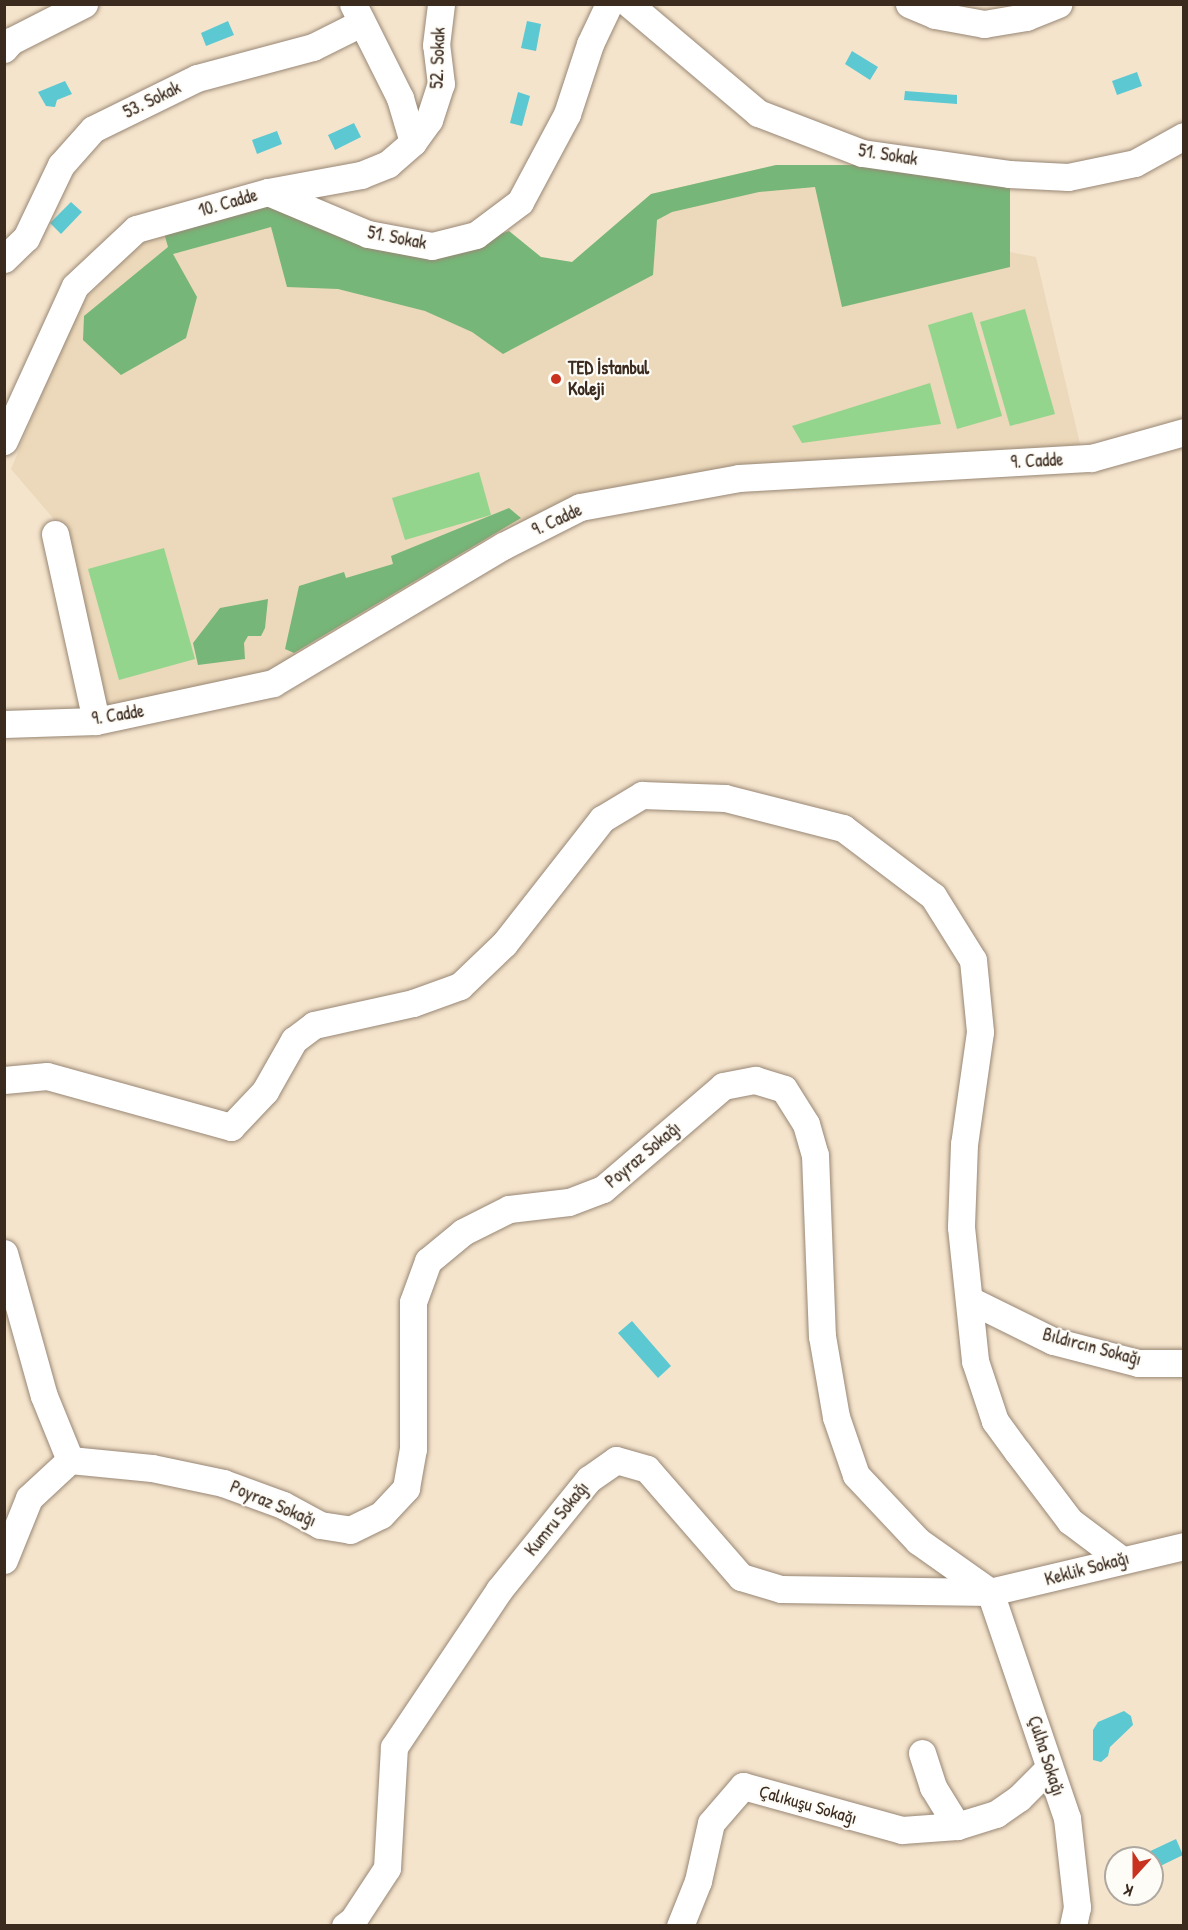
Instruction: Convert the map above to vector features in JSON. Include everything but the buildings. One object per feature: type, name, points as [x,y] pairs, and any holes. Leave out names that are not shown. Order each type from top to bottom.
[{"type":"street","points":[[4,49],[11,41],[84,4]]},
{"type":"street","name":"52. Sokak","points":[[413,142],[429,120],[441,84],[436,45],[441,4]]},
{"type":"street","name":"51. Sokak","points":[[268,192],[368,234],[432,246],[476,235],[520,201],[567,114],[590,44],[609,4]]},
{"type":"street","name":"51. Sokak","points":[[629,4],[758,113],[862,153],[1009,174],[1068,177],[1135,163],[1184,135]]},
{"type":"street","points":[[909,4],[935,15],[984,24],[1026,17],[1059,4]]},
{"type":"street","points":[[357,14],[400,98],[413,142]]},
{"type":"street","name":"53. Sokak","points":[[4,259],[26,238],[61,165],[93,129],[197,78],[313,47],[357,14]]},
{"type":"street","name":"10. Cadde","points":[[4,441],[75,286],[136,229],[268,192],[361,175],[388,164],[413,142]]},
{"type":"street","name":"9. Cadde","points":[[4,724],[96,721],[273,683],[503,546],[580,507],[740,478],[1091,458],[1184,432]]},
{"type":"street","points":[[55,534],[96,721]]},
{"type":"street","points":[[4,1080],[46,1076],[231,1127],[265,1090],[294,1040],[314,1024],[413,1003],[460,986],[504,944],[602,819],[642,795],[725,798],[776,809],[843,828],[933,896],[973,960],[980,1032],[964,1144],[961,1227],[972,1301],[975,1361],[995,1421],[1070,1521],[1122,1560]]},
{"type":"street","name":"Poyraz Sokağı","points":[[70,1460],[152,1468],[223,1483],[330,1527],[350,1530],[381,1515],[406,1488],[413,1449],[413,1302],[428,1261],[463,1232],[509,1209],[570,1202],[603,1189],[723,1086],[755,1080],[784,1089],[806,1124],[815,1155],[822,1336],[836,1417],[856,1475],[918,1541],[990,1592]]},
{"type":"street","points":[[4,1252],[44,1396],[70,1460],[29,1498],[4,1560]]},
{"type":"street","name":"Bıldırcın Sokağı","points":[[972,1301],[1053,1341],[1138,1363],[1184,1363]]},
{"type":"street","name":"Kumru Sokağı","points":[[345,1926],[352,1920],[387,1868],[394,1747],[499,1590],[589,1479],[616,1460],[647,1469],[741,1577],[781,1589],[990,1592]]},
{"type":"street","name":"Keklik Sokağı","points":[[990,1592],[1082,1573],[1122,1560],[1184,1546]]},
{"type":"street","name":"Çulha Sokağı","points":[[990,1592],[1067,1818],[1077,1907],[1073,1926]]},
{"type":"street","points":[[922,1753],[933,1787],[957,1826]]},
{"type":"street","name":"Çalıkuşu Sokağı","points":[[680,1926],[698,1881],[711,1822],[743,1786],[902,1830],[957,1826],[996,1814],[1019,1798],[1049,1768]]},
{"type":"shaded area","name":"TED İstanbul Koleji","points":[[776,165],[1010,187],[1010,252],[1036,257],[1081,448],[563,504],[270,677],[104,710],[64,531],[11,469],[76,310],[138,241],[267,204],[363,247],[428,259],[509,231],[541,257],[572,262],[651,194]]},
{"type":"green space","points":[[776,165],[857,165],[1010,187],[1010,267],[842,307],[815,187],[759,192],[672,212],[657,220],[653,275],[503,354],[472,332],[425,311],[338,289],[287,287],[271,227],[173,254],[197,297],[186,338],[121,375],[83,340],[84,316],[168,247],[164,233],[267,204],[363,247],[428,259],[509,231],[541,257],[572,262],[651,194]]},
{"type":"green space","points":[[1025,309],[1055,414],[1010,426],[980,322]]},
{"type":"green space","points":[[972,312],[1002,416],[957,429],[928,325]]},
{"type":"green space","points":[[930,383],[941,424],[802,443],[792,426]]},
{"type":"green space","points":[[479,472],[491,515],[405,540],[392,498]]},
{"type":"green space","points":[[509,508],[521,518],[294,653],[285,649],[299,586],[344,572],[346,578],[393,564],[391,556]]},
{"type":"green space","points":[[164,548],[195,659],[119,680],[88,569]]},
{"type":"green space","points":[[268,599],[265,628],[261,636],[248,636],[244,643],[245,659],[198,665],[193,643],[220,608]]},
{"type":"water","points":[[228,21],[234,35],[206,46],[201,33]]},
{"type":"water","points":[[527,21],[541,24],[536,51],[521,48]]},
{"type":"water","points":[[852,51],[878,67],[870,80],[845,64]]},
{"type":"water","points":[[1137,72],[1142,86],[1117,95],[1112,81]]},
{"type":"water","points":[[65,81],[72,94],[57,100],[55,107],[46,106],[38,92]]},
{"type":"water","points":[[905,91],[957,95],[957,104],[904,100]]},
{"type":"water","points":[[518,92],[530,96],[522,126],[510,123]]},
{"type":"water","points":[[354,123],[361,137],[335,150],[328,135]]},
{"type":"water","points":[[277,131],[282,144],[257,154],[252,140]]},
{"type":"water","points":[[71,202],[82,212],[61,234],[50,223]]},
{"type":"water","points":[[632,1321],[671,1366],[658,1378],[618,1333]]},
{"type":"water","points":[[1124,1711],[1131,1716],[1133,1725],[1110,1747],[1108,1756],[1101,1762],[1093,1760],[1093,1730],[1098,1722]]},
{"type":"water","points":[[1176,1839],[1183,1855],[1164,1864],[1164,1846],[1161,1846]]},
{"type":"place","name":"TED İstanbul Koleji","points":[[556,379]]}]
